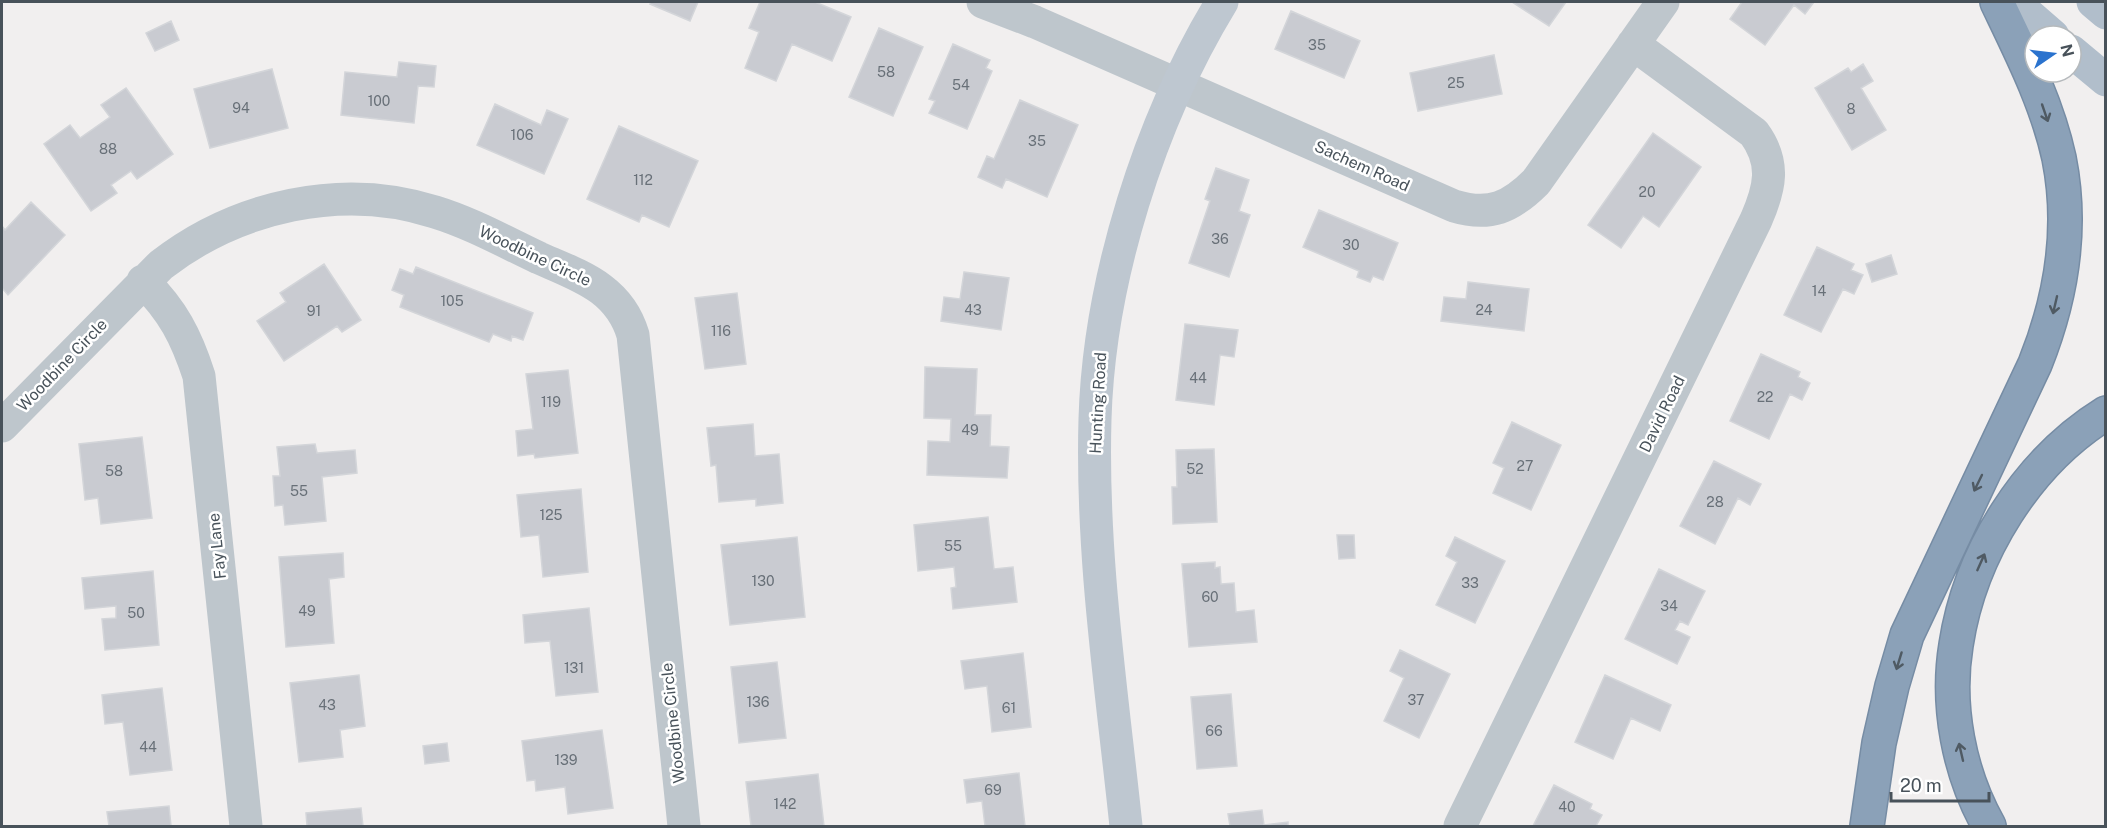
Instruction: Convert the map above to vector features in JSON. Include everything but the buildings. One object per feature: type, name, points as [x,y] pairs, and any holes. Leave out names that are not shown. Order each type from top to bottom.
[{"type":"highway","points":[[1868,826],[1881,734],[1907,635],[2035,364],[2052,318],[2057,296],[2064,227],[2059,159],[2038,92],[1997,2]]},
{"type":"highway","points":[[1989,826],[1972,792],[1959,745],[1954,707],[1953,670],[1959,624],[1982,558],[2015,500],[2062,445],[2106,413]]},
{"type":"main road","name":"Hunting Road","points":[[1126,826],[1096,526],[1094,453],[1101,347],[1113,280],[1133,206],[1161,125],[1178,86],[1222,2]]},
{"type":"main road","points":[[2013,2],[2039,24]]},
{"type":"main road","points":[[2093,2],[2106,13]]},
{"type":"main road","points":[[2083,61],[2106,80]]},
{"type":"street","name":"Sachem Road","points":[[983,2],[1035,22],[1454,206],[1479,212],[1493,210],[1517,199],[1536,182],[1663,2]]},
{"type":"street","name":"David Road","points":[[1460,826],[1756,220],[1767,188],[1768,158],[1763,145],[1754,133],[1633,44]]},
{"type":"street","name":"Woodbine Circle","points":[[2,426],[143,281],[179,251],[240,220],[283,206],[357,199],[410,205],[458,220],[592,282],[623,309],[629,322],[635,349],[684,826]]},
{"type":"street","name":"Fay Lane","points":[[143,281],[169,309],[179,324],[199,376],[246,826]]}]
